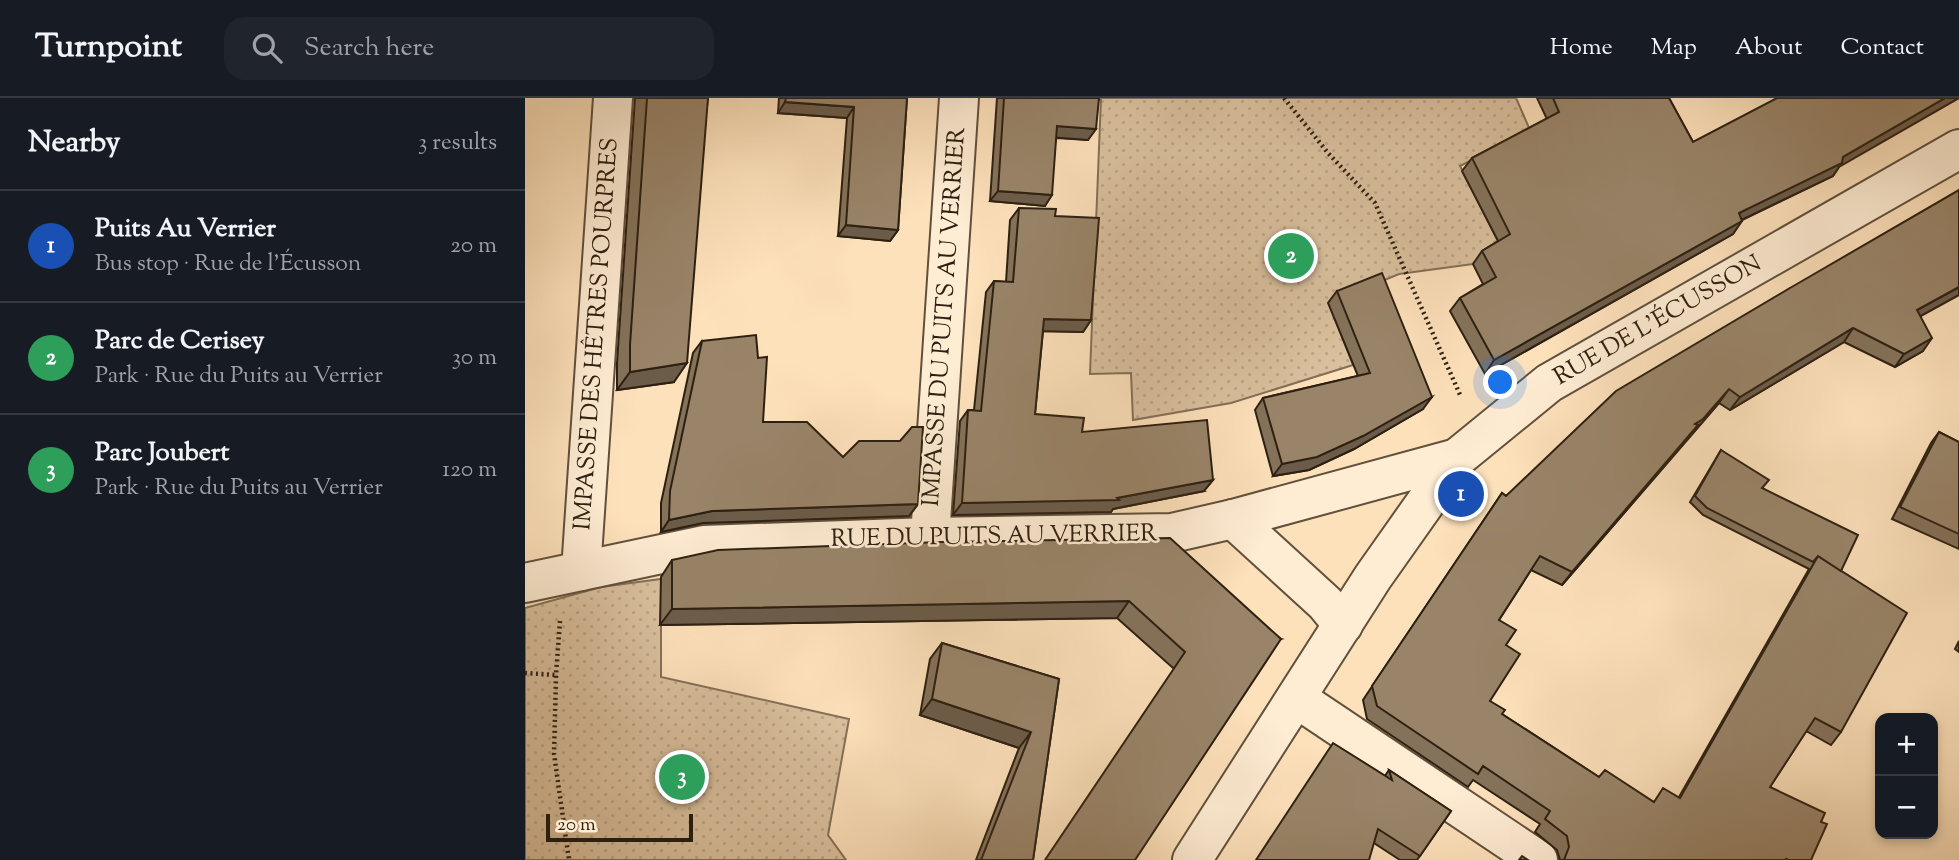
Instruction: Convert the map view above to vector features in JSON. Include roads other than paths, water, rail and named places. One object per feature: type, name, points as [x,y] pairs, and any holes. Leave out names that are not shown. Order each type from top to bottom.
[{"type":"street","name":"IMPASSE DES HÊTRES POURPRES","points":[[572,573],[613,98]]},
{"type":"street","name":"IMPASSE DU PUITS AU VERRIER","points":[[930,537],[959,98]]},
{"type":"street","name":"RUE DE L'ÉCUSSON","points":[[1192,860],[1343,625],[1468,449],[1549,383],[1959,149]]},
{"type":"street","name":"RUE DU PUITS AU VERRIER","points":[[525,583],[704,545],[930,537],[1172,533],[1233,519],[1468,449]]},
{"type":"street","points":[[1233,519],[1325,603],[1343,625]]},
{"type":"street","points":[[1296,698],[1538,860]]},
{"type":"place","name":"Parc de Cerisey","points":[[1291,256]]},
{"type":"place","name":"Puits Au Verrier","points":[[1461,494]]},
{"type":"place","name":"Parc Joubert","points":[[682,777]]}]
